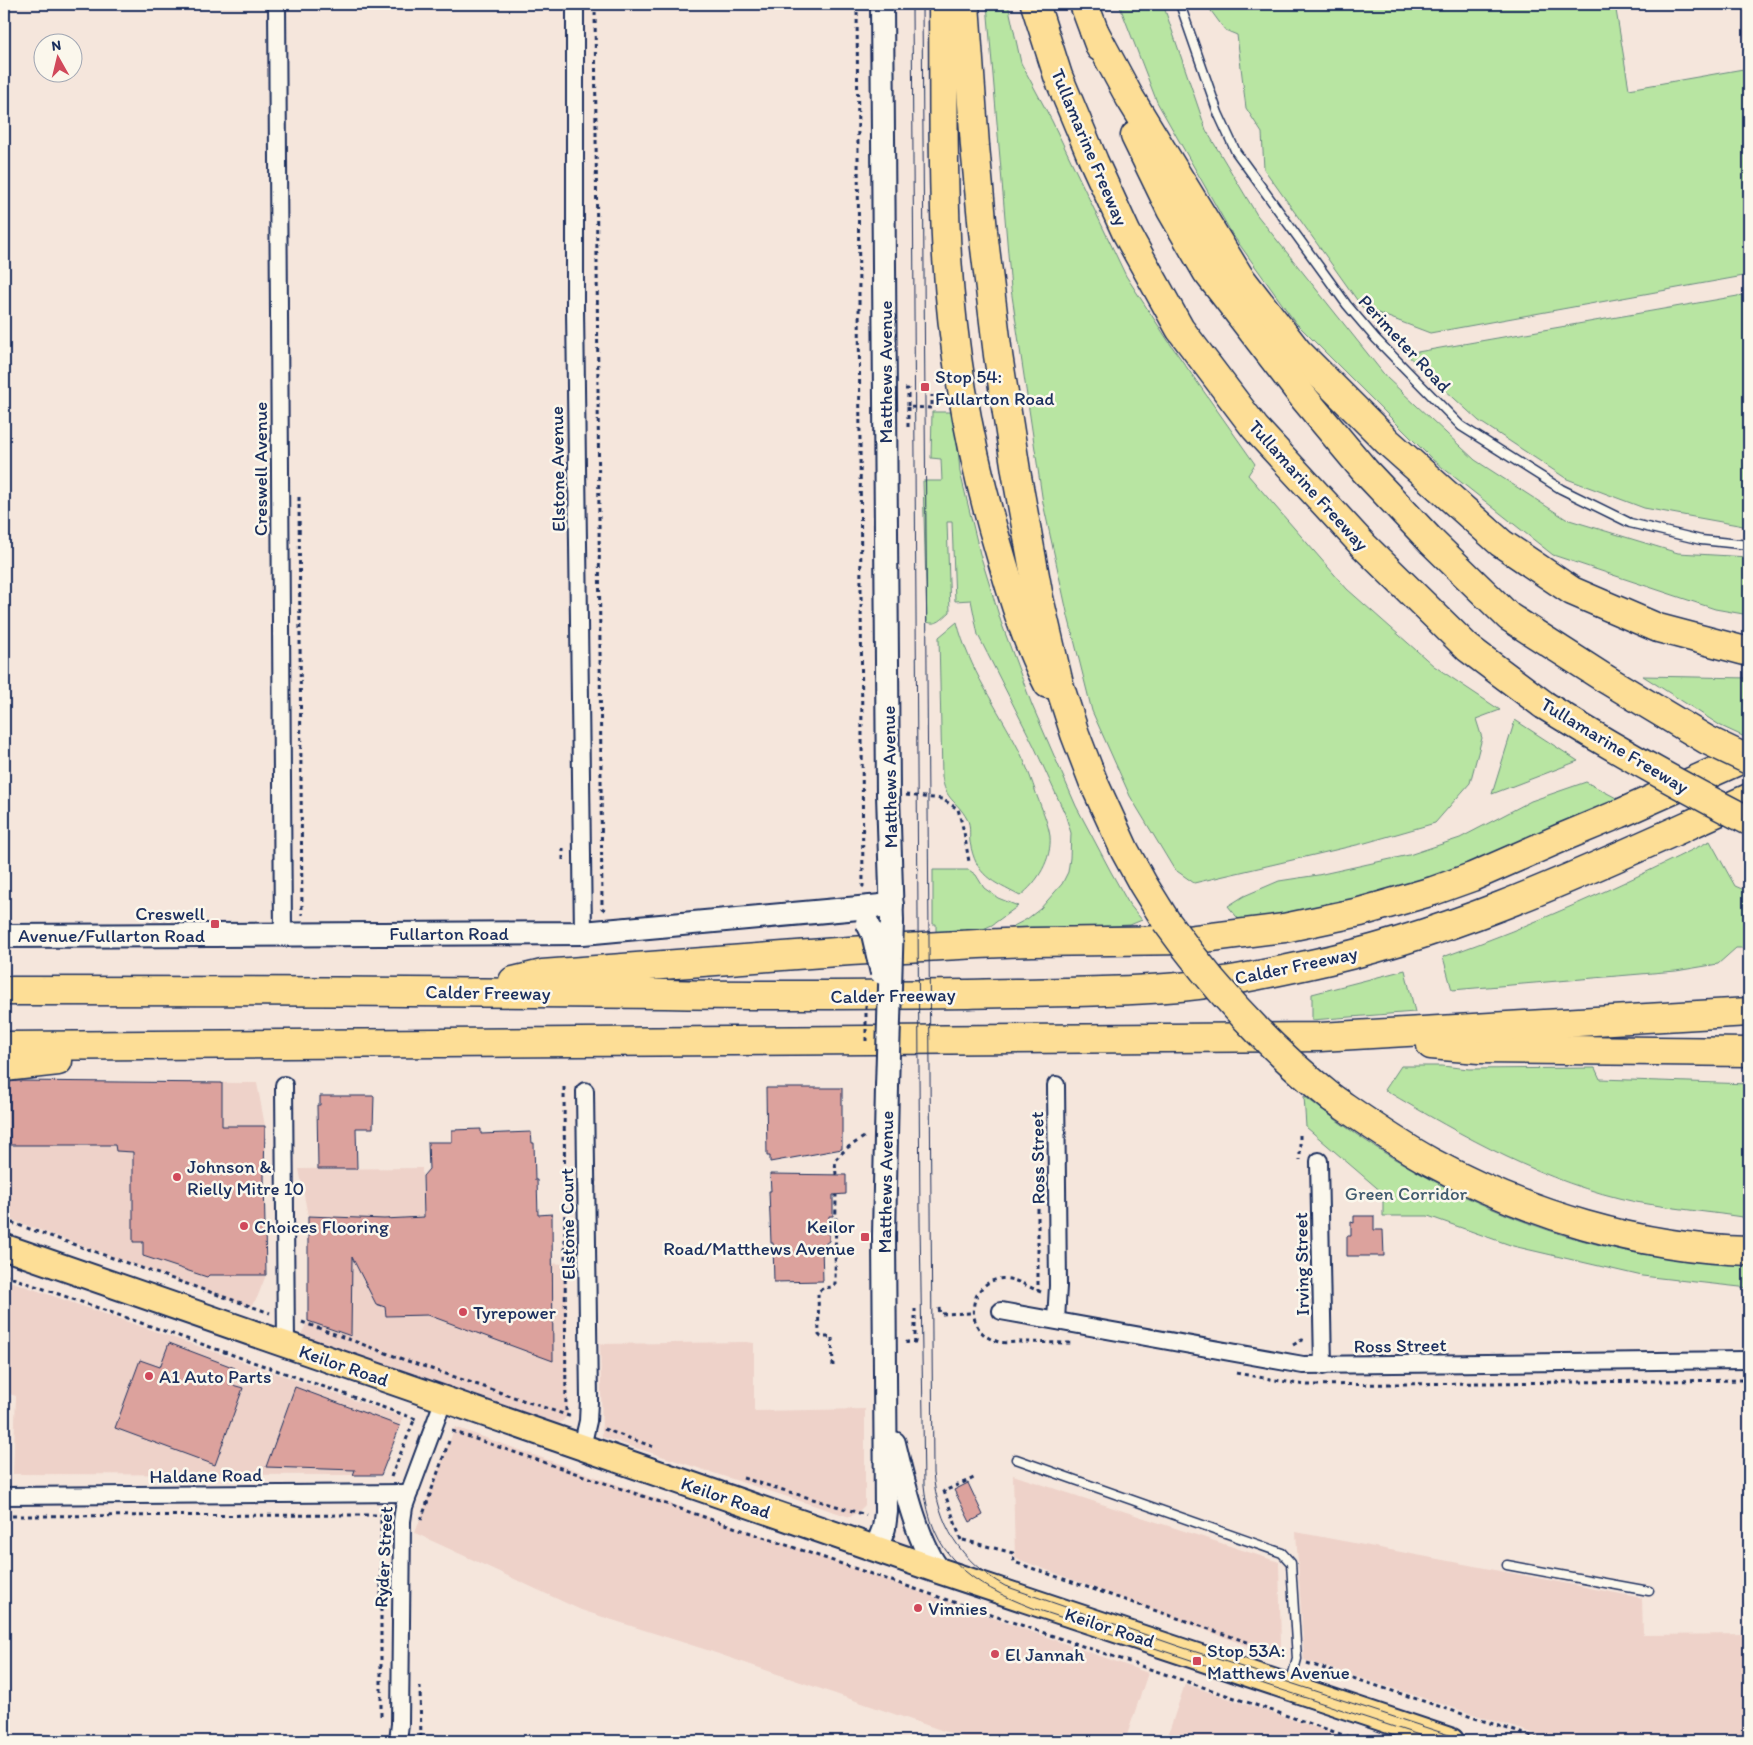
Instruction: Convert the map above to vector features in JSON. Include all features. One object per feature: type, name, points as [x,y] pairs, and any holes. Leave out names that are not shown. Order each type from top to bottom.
[{"type":"highway","points":[[943,4],[946,239],[952,315],[960,378],[974,453],[1014,601],[1034,656],[1075,734]]},
{"type":"highway","points":[[965,4],[974,146],[983,231],[1005,403],[1040,598],[1059,684],[1075,734],[1108,816],[1143,884],[1166,921],[1199,966],[1248,1023],[1280,1053],[1332,1098],[1430,1161],[1484,1188],[1544,1212],[1582,1224],[1647,1239],[1712,1249],[1749,1251]]},
{"type":"highway","name":"Tullamarine Freeway","points":[[1035,4],[1058,76],[1126,232],[1180,329],[1255,428],[1364,546],[1468,648],[1544,705],[1603,742],[1749,821]]},
{"type":"highway","points":[[1084,4],[1140,148],[1171,210],[1207,272],[1304,398],[1372,478],[1432,542],[1509,617],[1706,740],[1749,760]]},
{"type":"highway","points":[[1094,31],[1130,98],[1239,276],[1298,352],[1388,442],[1501,543],[1572,591],[1658,628],[1749,652]]},
{"type":"highway","points":[[473,991],[542,974],[850,951],[1049,941],[1188,940],[1284,928],[1360,912],[1433,891],[1472,877],[1749,756]]},
{"type":"highway","name":"Calder Freeway","points":[[4,991],[473,991],[804,996],[1106,991],[1170,988],[1309,965],[1367,950],[1455,923],[1528,897],[1749,798]]},
{"type":"highway","points":[[4,1046],[1320,1037],[1749,1012]]},
{"type":"highway","points":[[1320,1037],[1479,1049],[1749,1052]]},
{"type":"highway","points":[[4,1067],[183,1045]]},
{"type":"main road","name":"Matthews Avenue","points":[[876,1549],[886,1518],[884,1226],[888,1003],[892,913],[888,794],[882,4]]},
{"type":"main road","name":"Fullarton Road","points":[[4,936],[583,933],[853,900],[892,913]]},
{"type":"main road","points":[[853,900],[860,914],[867,922],[874,940],[888,1003]]},
{"type":"main road","name":"Keilor Road","points":[[4,1247],[940,1571],[1451,1741]]},
{"type":"main road","points":[[885,1410],[898,1462],[919,1530],[930,1558],[940,1571]]},
{"type":"street","name":"Creswell Avenue","points":[[277,4],[283,934]]},
{"type":"street","name":"Elstone Avenue","points":[[575,4],[575,310],[583,933]]},
{"type":"street","name":"Ross Street","points":[[1056,1084],[1058,1286],[1056,1320]]},
{"type":"street","points":[[284,1085],[286,1345]]},
{"type":"street","name":"Elstone Court","points":[[582,1447],[589,1401],[586,1091]]},
{"type":"street","name":"Irving Street","points":[[1319,1161],[1323,1366]]},
{"type":"street","name":"Ross Street","points":[[1001,1311],[1290,1364],[1323,1366],[1749,1360]]},
{"type":"street","name":"Ryder Street","points":[[398,1741],[400,1724],[401,1536],[404,1507],[444,1399]]},
{"type":"street","name":"Haldane Road","points":[[4,1496],[409,1493]]},
{"type":"street","name":"Ryder Street","points":[[400,1724],[405,1741]]},
{"type":"lane","name":"Perimeter Road","points":[[1180,4],[1218,113],[1236,152],[1347,305],[1376,339],[1461,426],[1561,489],[1630,523],[1701,540],[1749,544]]},
{"type":"lane","points":[[1016,1459],[1282,1553],[1291,1563],[1298,1659],[1289,1686]]},
{"type":"lane","points":[[1507,1566],[1649,1591]]},
{"type":"path","points":[[595,4],[602,908],[612,915]]},
{"type":"path","points":[[853,900],[863,886],[857,4]]},
{"type":"path","points":[[908,407],[908,427]]},
{"type":"path","points":[[888,794],[918,795],[942,799],[958,809],[964,832],[968,862]]},
{"type":"path","points":[[563,840],[563,868]]},
{"type":"path","points":[[866,979],[866,1046]]},
{"type":"path","points":[[564,1087],[566,1415]]},
{"type":"path","points":[[836,1175],[836,1160],[847,1148],[864,1138],[865,1128]]},
{"type":"path","points":[[833,1366],[832,1337],[821,1337],[819,1335],[818,1292],[835,1284],[836,1195]]},
{"type":"path","points":[[4,1220],[286,1319],[304,1323],[659,1449]]},
{"type":"path","points":[[4,1275],[452,1431],[1360,1741]]},
{"type":"path","points":[[940,1308],[940,1314],[973,1313]]},
{"type":"path","points":[[906,1352],[906,1342],[916,1342],[915,1309]]},
{"type":"path","points":[[418,1529],[452,1431]]},
{"type":"path","points":[[740,1477],[866,1515]]},
{"type":"path","points":[[974,1478],[944,1492],[962,1540],[1013,1554],[1014,1562],[1545,1741]]},
{"type":"path","points":[[4,1516],[381,1515]]},
{"type":"path","points":[[420,1681],[421,1741]]},
{"type":"shaded area","points":[[4,1082],[257,1083],[265,1126],[266,1275],[257,1298],[250,1307],[4,1217]]},
{"type":"shaded area","points":[[422,1168],[424,1256],[565,1264],[568,1416],[559,1424],[552,1426],[300,1336],[308,1321],[308,1216],[299,1169]]},
{"type":"shaded area","points":[[4,1279],[403,1417],[381,1475],[13,1474],[16,1396],[4,1392]]},
{"type":"shaded area","points":[[754,1343],[754,1411],[865,1409],[865,1505],[858,1512],[850,1517],[602,1437],[600,1344]]},
{"type":"shaded area","points":[[455,1427],[1148,1673],[1125,1741],[973,1741],[707,1650],[581,1610],[415,1533]]},
{"type":"shaded area","points":[[1013,1475],[1279,1562],[1281,1645],[1279,1658],[1015,1558]]},
{"type":"shaded area","points":[[1296,1532],[1642,1598],[1643,1635],[1749,1634],[1749,1741],[1557,1741],[1304,1660]]},
{"type":"shaded area","points":[[1185,1684],[1357,1741],[1166,1741]]},
{"type":"green space","points":[[987,4],[1008,4],[1021,63],[1052,121],[1126,276],[1171,345],[1255,464],[1248,475],[1347,589],[1434,666],[1500,710],[1476,719],[1482,738],[1470,783],[1435,823],[1365,843],[1194,883],[1174,869],[1130,796],[1092,711],[1067,612],[1043,503],[1011,289]]},
{"type":"green space","points":[[1119,4],[1163,4],[1206,130],[1257,215],[1387,378],[1475,460],[1566,519],[1678,553],[1749,557],[1749,615],[1715,609],[1553,555],[1433,460],[1295,322],[1232,234],[1157,102]]},
{"type":"green space","points":[[1206,4],[1615,4],[1629,89],[1749,68],[1749,275],[1430,333],[1362,307],[1264,169],[1262,133],[1246,108],[1237,35],[1225,30]]},
{"type":"green space","points":[[1749,294],[1749,527],[1644,508],[1567,479],[1479,421],[1406,354]]},
{"type":"green space","points":[[932,412],[955,412],[960,472],[980,554],[1001,622],[1032,705],[1076,806],[1129,904],[1142,920],[1130,925],[1092,927],[1051,933],[991,938],[1027,919],[1040,909],[1062,884],[1068,872],[1071,833],[1065,814],[1034,746],[978,635],[971,600],[955,601],[952,522],[947,522],[950,612],[937,622],[927,622],[923,481],[942,481],[941,459],[931,458]]},
{"type":"green space","points":[[957,622],[976,672],[1024,761],[1049,831],[1050,845],[1046,861],[1033,884],[1020,896],[993,882],[981,871],[973,854],[968,821],[946,791],[942,776],[939,637]]},
{"type":"green space","points":[[1643,676],[1749,678],[1749,739],[1721,726]]},
{"type":"green space","points":[[1515,720],[1578,761],[1492,794]]},
{"type":"green space","points":[[1586,782],[1622,801],[1555,825],[1557,835],[1467,873],[1244,926],[1228,906],[1244,896],[1279,881],[1318,875],[1409,855],[1460,838],[1531,801]]},
{"type":"green space","points":[[1710,841],[1735,886],[1749,892],[1749,948],[1736,948],[1718,964],[1676,971],[1452,990],[1443,957],[1578,903]]},
{"type":"green space","points":[[933,870],[969,870],[976,875],[984,888],[998,898],[1018,906],[992,925],[970,935],[936,937],[936,924],[933,924]]},
{"type":"green space","points":[[1405,970],[1415,1012],[1312,1020],[1312,994]]},
{"type":"green space","points":[[1401,1066],[1442,1066],[1469,1069],[1595,1068],[1600,1079],[1749,1084],[1749,1218],[1636,1202],[1602,1194],[1537,1171],[1475,1141],[1385,1090]]},
{"type":"green space","name":"Green Corridor","points":[[1304,1096],[1354,1133],[1394,1158],[1434,1181],[1489,1208],[1547,1230],[1606,1247],[1679,1259],[1749,1266],[1749,1288],[1642,1276],[1513,1246],[1428,1216],[1383,1216],[1383,1193],[1306,1127]]},
{"type":"building","name":"Johnson & Rielly Mitre 10","points":[[9,1082],[222,1083],[222,1126],[265,1126],[266,1275],[209,1275],[207,1277],[143,1256],[143,1242],[133,1242],[133,1152],[116,1151],[115,1145],[10,1145]]},
{"type":"building","points":[[766,1088],[842,1088],[842,1149],[770,1162],[770,1156],[767,1156]]},
{"type":"building","points":[[320,1096],[374,1096],[373,1128],[356,1128],[357,1169],[318,1169],[317,1105],[320,1105]]},
{"type":"building","points":[[481,1129],[481,1134],[531,1132],[532,1143],[534,1143],[538,1215],[552,1214],[553,1361],[428,1315],[386,1316],[385,1307],[376,1304],[352,1257],[351,1336],[308,1321],[308,1216],[384,1219],[424,1217],[423,1176],[429,1169],[428,1142],[452,1142],[452,1130]]},
{"type":"building","points":[[770,1174],[846,1175],[846,1194],[833,1195],[833,1216],[829,1216],[829,1241],[822,1246],[823,1281],[774,1282],[769,1191],[771,1191]]},
{"type":"building","points":[[1354,1216],[1374,1216],[1374,1230],[1383,1230],[1384,1256],[1347,1256],[1347,1236],[1351,1236],[1351,1222],[1354,1223]]},
{"type":"building","points":[[169,1343],[235,1368],[229,1384],[243,1388],[215,1465],[115,1428],[140,1360],[160,1367]]},
{"type":"building","points":[[295,1387],[400,1426],[381,1475],[353,1475],[355,1470],[266,1467]]},
{"type":"building","points":[[968,1483],[983,1515],[970,1522],[954,1490]]},
{"type":"tram line","points":[[912,4],[920,1222],[924,1485],[928,1510],[935,1531],[945,1549],[957,1564],[991,1589],[1011,1599],[1033,1608],[1437,1741]]},
{"type":"tram line","points":[[922,4],[933,1473],[940,1509],[954,1540],[964,1553],[975,1565],[1005,1586],[1178,1646],[1467,1741]]},
{"type":"place","name":"Stop 54: Fullarton Road","points":[[925,387]]},
{"type":"place","name":"Creswell Avenue/Fullarton Road","points":[[215,924]]},
{"type":"place","name":"Johnson & Rielly Mitre 10","points":[[177,1177]]},
{"type":"place","name":"Choices Flooring","points":[[244,1226]]},
{"type":"place","name":"Keilor Road/Matthews Avenue","points":[[865,1237]]},
{"type":"place","name":"Tyrepower","points":[[463,1312]]},
{"type":"place","name":"A1 Auto Parts","points":[[149,1376]]},
{"type":"place","name":"Vinnies","points":[[918,1608]]},
{"type":"place","name":"El Jannah","points":[[995,1654]]},
{"type":"place","name":"Stop 53A: Matthews Avenue","points":[[1197,1661]]}]
